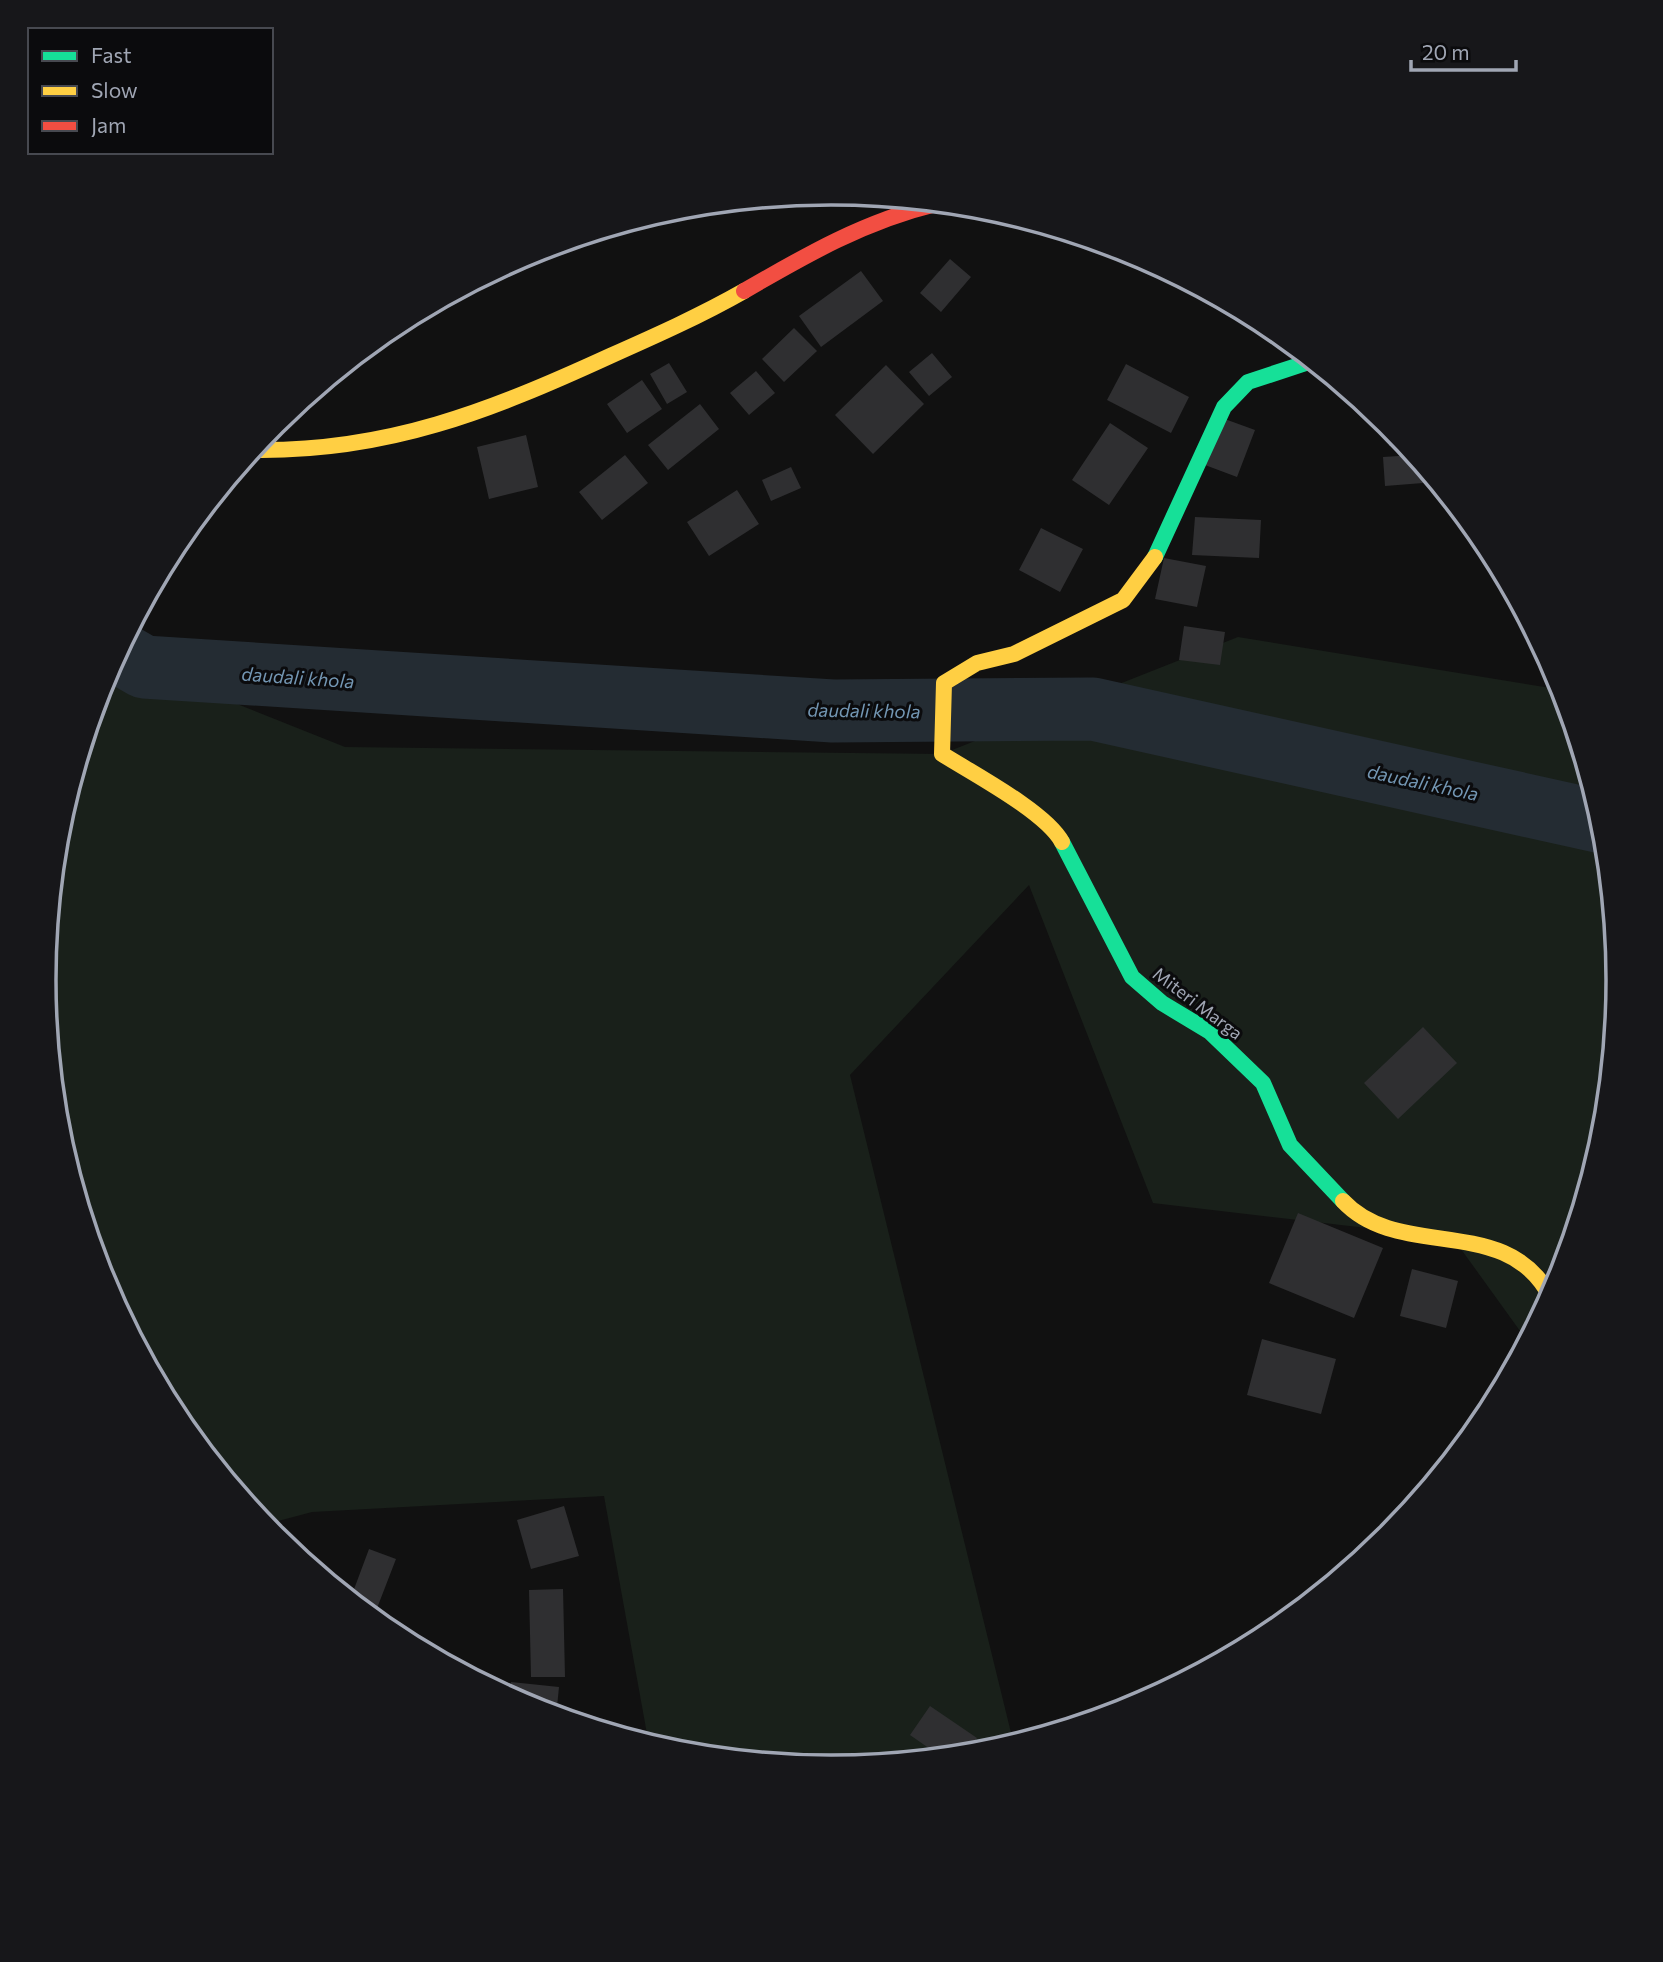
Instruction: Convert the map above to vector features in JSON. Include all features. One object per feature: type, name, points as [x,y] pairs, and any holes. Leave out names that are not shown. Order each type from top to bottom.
[{"type":"street","points":[[267,449],[349,446],[468,417],[541,388],[714,308],[839,236],[908,210]]},
{"type":"street","name":"Miteri Marga","points":[[1302,364],[1248,382],[1224,407],[1160,551],[1123,600],[1014,654],[977,663],[944,683],[942,754],[1010,797],[1056,831],[1132,977],[1162,1003],[1210,1032],[1263,1083],[1290,1145],[1349,1208],[1378,1227],[1487,1245],[1516,1258],[1540,1276],[1545,1285]]},
{"type":"shaded area","points":[[1238,637],[1549,688],[1581,780],[1592,830],[1605,930],[1605,1032],[1592,1132],[1581,1182],[1548,1278],[1522,1334],[1453,1238],[1153,1203],[1029,885],[850,1075],[1012,1735],[933,1750],[832,1756],[730,1750],[647,1734],[604,1496],[312,1512],[276,1522],[216,1453],[187,1412],[160,1369],[115,1278],[82,1182],[71,1132],[58,1032],[56,981],[63,880],[82,780],[115,684],[134,642],[144,667],[345,747],[942,754]]},
{"type":"building","points":[[950,259],[971,277],[941,312],[920,293]]},
{"type":"building","points":[[861,271],[883,301],[821,347],[799,316]]},
{"type":"building","points":[[794,328],[817,351],[784,382],[762,359]]},
{"type":"building","points":[[932,353],[952,377],[929,396],[909,372]]},
{"type":"building","points":[[669,363],[687,392],[667,404],[650,374]]},
{"type":"building","points":[[1126,364],[1189,397],[1171,433],[1107,400]]},
{"type":"building","points":[[886,365],[924,404],[873,454],[835,415]]},
{"type":"building","points":[[756,371],[775,393],[749,415],[730,393]]},
{"type":"building","points":[[642,380],[662,409],[627,433],[607,404]]},
{"type":"building","points":[[700,404],[719,429],[668,470],[648,445]]},
{"type":"building","points":[[1222,418],[1255,430],[1237,477],[1205,465]]},
{"type":"building","points":[[1110,423],[1148,448],[1109,505],[1072,480]]},
{"type":"building","points":[[526,435],[538,487],[489,499],[477,447]]},
{"type":"building","points":[[625,455],[648,483],[602,520],[579,492]]},
{"type":"building","points":[[1402,456],[1423,483],[1385,486],[1383,457]]},
{"type":"building","points":[[791,467],[801,488],[771,501],[762,480]]},
{"type":"building","points":[[737,490],[759,524],[709,556],[687,522]]},
{"type":"building","points":[[1195,517],[1261,520],[1259,558],[1192,555]]},
{"type":"building","points":[[1041,528],[1083,549],[1060,592],[1019,570]]},
{"type":"building","points":[[1164,558],[1206,566],[1197,607],[1155,599]]},
{"type":"building","points":[[1184,626],[1225,632],[1220,665],[1179,660]]},
{"type":"building","points":[[1423,1027],[1457,1063],[1398,1119],[1364,1083]]},
{"type":"building","points":[[1298,1213],[1383,1248],[1354,1318],[1269,1283]]},
{"type":"building","points":[[1412,1269],[1458,1281],[1446,1328],[1400,1316]]},
{"type":"building","points":[[1262,1339],[1336,1359],[1321,1414],[1247,1395]]},
{"type":"building","points":[[564,1506],[579,1556],[531,1569],[517,1520]]},
{"type":"building","points":[[369,1549],[396,1559],[377,1609],[353,1591]]},
{"type":"building","points":[[563,1589],[565,1677],[531,1677],[529,1590]]},
{"type":"building","points":[[511,1682],[559,1687],[557,1705],[535,1697],[511,1686]]},
{"type":"building","points":[[930,1706],[977,1738],[973,1744],[932,1750],[910,1735]]},
{"type":"waterway","name":"daudali khola","points":[[127,657],[144,667],[833,711],[1093,709],[1590,819]]},
{"type":"traffic: fast","points":[[1155,557],[1224,407],[1248,382],[1302,364]]},
{"type":"traffic: fast","points":[[1062,842],[1132,977],[1162,1003],[1210,1032],[1263,1083],[1290,1145],[1343,1201]]},
{"type":"traffic: slow","points":[[267,450],[348,444],[393,436],[480,410],[566,376],[744,291]]},
{"type":"traffic: slow","points":[[1062,842],[1041,818],[1025,806],[942,754],[944,683],[977,663],[1014,654],[1123,600],[1155,557]]},
{"type":"traffic: slow","points":[[1343,1201],[1367,1219],[1394,1230],[1481,1246],[1508,1255],[1532,1272],[1544,1288]]},
{"type":"traffic: jam","points":[[744,291],[813,252],[860,230],[913,210]]}]
